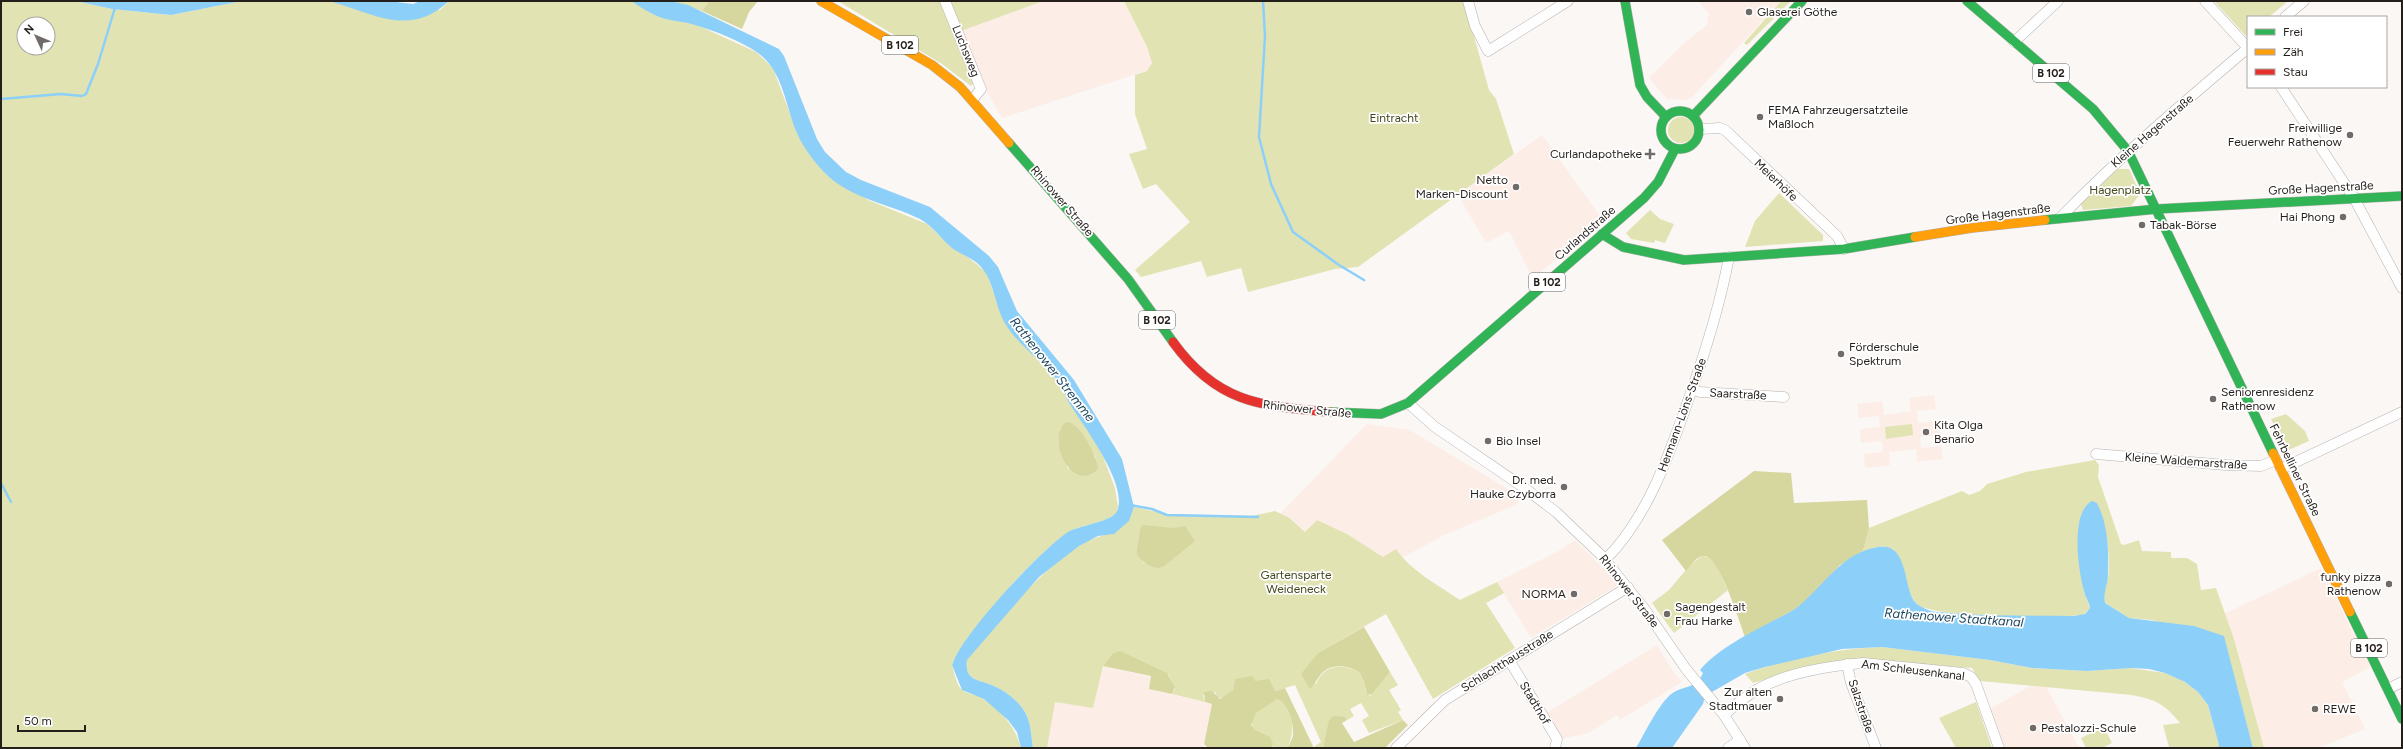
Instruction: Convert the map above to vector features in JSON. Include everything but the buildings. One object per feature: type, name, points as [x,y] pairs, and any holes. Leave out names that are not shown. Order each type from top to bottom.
[{"type":"main road","name":"Rhinower Straße","points":[[821,1],[932,65],[973,99],[1128,279],[1181,353],[1201,375],[1234,396],[1273,407],[1381,414],[1408,403]]},
{"type":"main road","points":[[1625,1],[1640,85],[1647,97],[1666,117]]},
{"type":"main road","points":[[1693,116],[1802,1]]},
{"type":"main road","name":"B 102","points":[[1967,1],[2093,109],[2128,151],[2157,209]]},
{"type":"main road","points":[[1680,111],[1693,116],[1700,129],[1699,137],[1692,145],[1686,149],[1675,149],[1665,143],[1661,128],[1666,117],[1680,111]]},
{"type":"main road","name":"Curlandstraße","points":[[1408,403],[1644,198],[1658,182],[1675,149]]},
{"type":"main road","name":"Große Hagenstraße","points":[[1602,234],[1623,248],[1684,260],[1844,249],[1971,228],[2157,209],[2402,196]]},
{"type":"main road","name":"Fehrbelliner Straße","points":[[2157,209],[2276,460],[2402,719]]},
{"type":"street","name":"Luchsweg","points":[[945,1],[981,89],[973,99]]},
{"type":"street","points":[[1468,1],[1475,26],[1488,51],[1568,1]]},
{"type":"street","points":[[2014,42],[2058,1]]},
{"type":"street","points":[[2205,1],[2247,47]]},
{"type":"street","points":[[2286,16],[2304,1]]},
{"type":"street","name":"Kleine Hagenstraße","points":[[2060,218],[2128,151],[2247,49]]},
{"type":"street","points":[[2282,88],[2354,198],[2402,288]]},
{"type":"street","name":"Meierhöfe","points":[[1700,129],[1720,128],[1725,130],[1837,236],[1844,249]]},
{"type":"street","name":"Hermann-Löns-Straße","points":[[1605,560],[1631,526],[1654,487],[1680,426],[1719,304],[1729,257]]},
{"type":"street","name":"Saarstraße","points":[[1692,389],[1700,392],[1784,396]]},
{"type":"street","name":"Rhinower Straße","points":[[1408,403],[1435,426],[1542,501],[1605,560],[1628,587],[1696,682],[1708,694],[1724,715],[1742,744]]},
{"type":"street","points":[[2281,469],[2402,412]]},
{"type":"street","name":"Kleine Waldemarstraße","points":[[2096,454],[2226,465],[2261,466],[2276,460]]},
{"type":"street","name":"Schlachthausstraße","points":[[1396,748],[1437,706],[1508,660],[1628,587]]},
{"type":"street","name":"Stadthof","points":[[1508,660],[1557,739],[1555,748]]},
{"type":"street","name":"Am Schleusenkanal","points":[[1724,715],[1758,689],[1784,678],[1847,664],[1863,663],[1963,673],[1971,677],[1976,684],[1999,748]]},
{"type":"street","name":"Salzstraße","points":[[1847,664],[1852,683],[1876,748]]},
{"type":"street","points":[[2388,688],[2402,682]]},
{"type":"street","points":[[1728,748],[1742,744]]},
{"type":"shaded area","points":[[1043,1],[1124,1],[1150,55],[1152,63],[1150,67],[1146,71],[1002,118],[987,92],[961,31]]},
{"type":"shaded area","points":[[1698,1],[1781,1],[1692,97],[1686,100],[1667,99],[1649,78],[1683,44],[1707,25],[1707,18],[1710,15]]},
{"type":"shaded area","points":[[1542,135],[1602,219],[1533,279],[1509,231],[1486,243],[1458,195]]},
{"type":"shaded area","name":"Kita Olga Benario","points":[[1934,395],[1936,409],[1917,411],[1918,423],[1938,421],[1940,435],[1920,437],[1921,448],[1941,446],[1943,459],[1917,462],[1916,449],[1889,452],[1890,465],[1865,468],[1864,454],[1883,452],[1882,441],[1861,443],[1860,429],[1880,427],[1879,416],[1859,418],[1857,404],[1882,401],[1884,415],[1911,411],[1909,398]]},
{"type":"shaded area","points":[[1367,424],[1410,430],[1521,497],[1516,505],[1444,535],[1402,558],[1383,557],[1347,534],[1317,520],[1306,532],[1281,513]]},
{"type":"shaded area","points":[[1575,540],[1614,579],[1617,586],[1531,638],[1497,582],[1557,552]]},
{"type":"shaded area","points":[[2321,568],[2370,667],[2342,682],[2365,729],[2318,748],[2264,748],[2234,639],[2224,614]]},
{"type":"shaded area","points":[[1657,645],[1672,670],[1682,682],[1620,720],[1617,715],[1589,733],[1560,739],[1545,714]]},
{"type":"shaded area","points":[[1103,666],[1152,677],[1150,689],[1212,704],[1203,748],[1047,748],[1055,702],[1093,708]]},
{"type":"shaded area","name":"Pestalozzi-Schule","points":[[2032,685],[2046,686],[2079,748],[2004,748],[1990,709]]},
{"type":"green space","points":[[1,1],[76,1],[112,9],[171,15],[242,1],[328,1],[349,6],[440,10],[449,1],[631,1],[658,16],[697,25],[756,52],[773,68],[797,133],[809,154],[868,200],[927,224],[951,247],[964,254],[986,272],[1006,325],[1060,384],[1069,402],[1099,446],[1115,488],[1118,507],[1116,513],[1105,520],[1072,530],[1049,547],[1005,593],[953,661],[952,665],[960,688],[967,693],[987,701],[1000,712],[1011,725],[1021,748],[1,748]],"holes":[[[1073,424],[1096,458],[1068,469],[1058,443],[1060,429]]]},
{"type":"green space","points":[[670,1],[709,1],[702,11]]},
{"type":"green space","points":[[709,1],[758,1],[749,12],[742,29],[702,11]]},
{"type":"green space","points":[[838,1],[942,1],[975,82],[971,86],[942,64]]},
{"type":"green space","points":[[949,1],[1043,1],[961,31]]},
{"type":"green space","name":"Eintracht","points":[[1124,1],[1464,1],[1489,90],[1496,99],[1514,154],[1358,267],[1335,269],[1248,292],[1241,268],[1207,277],[1201,261],[1141,277],[1135,270],[1190,222],[1156,184],[1143,189],[1129,154],[1147,149],[1135,114],[1135,75],[1147,71],[1152,63],[1147,47]]},
{"type":"green space","points":[[1781,1],[1791,1],[1747,45],[1744,43]]},
{"type":"green space","points":[[2214,1],[2288,1],[2270,16],[2247,16],[2246,36]]},
{"type":"green space","points":[[1681,117],[1690,121],[1694,130],[1690,139],[1681,143],[1672,139],[1668,130],[1672,121]]},
{"type":"green space","name":"Hagenplatz","points":[[2118,169],[2129,169],[2140,194],[2131,206],[2083,210],[2081,204]]},
{"type":"green space","points":[[1779,193],[1823,235],[1823,241],[1745,247],[1755,221]]},
{"type":"green space","points":[[1650,210],[1660,219],[1674,224],[1665,243],[1655,240],[1654,243],[1631,239],[1626,233]]},
{"type":"green space","points":[[2286,414],[2305,431],[2309,441],[2291,449],[2285,448],[2271,419]]},
{"type":"green space","points":[[1067,422],[1077,428],[1082,434],[1095,457],[1098,469],[1087,475],[1078,475],[1070,469],[1063,460],[1059,449],[1058,438],[1061,428]]},
{"type":"green space","points":[[1912,424],[1913,435],[1886,439],[1885,427]]},
{"type":"green space","points":[[2095,460],[2099,465],[2098,477],[2121,544],[2124,545],[2139,540],[2142,551],[2171,552],[2171,558],[2187,558],[2197,564],[2201,590],[2216,588],[2234,639],[2264,748],[2253,748],[2225,642],[2152,620],[2129,618],[2105,603],[2104,599],[2109,571],[2109,561],[2103,519],[2097,503],[2084,592],[2090,608],[2083,615],[2024,617],[1971,615],[1928,609],[1914,601],[1907,587],[1893,549],[1882,546],[1863,551],[1869,528],[1962,491],[1969,495],[1980,491],[1987,484],[2026,472]]},
{"type":"green space","points":[[1754,471],[1791,473],[1794,503],[1867,500],[1869,528],[1863,551],[1840,565],[1805,602],[1745,637],[1729,592],[1711,559],[1705,556],[1699,557],[1686,571],[1662,540]]},
{"type":"green space","name":"Gartensparte Weideneck","points":[[1134,507],[1167,514],[1251,516],[1275,511],[1288,517],[1305,532],[1317,520],[1347,534],[1383,557],[1396,549],[1417,571],[1460,600],[1497,582],[1504,593],[1486,603],[1515,648],[1433,699],[1386,614],[1318,653],[1315,685],[1321,675],[1330,668],[1351,668],[1360,673],[1364,682],[1366,693],[1370,696],[1390,672],[1398,685],[1389,690],[1401,710],[1398,712],[1403,720],[1369,733],[1362,720],[1369,716],[1361,703],[1350,709],[1354,716],[1347,720],[1345,717],[1331,718],[1323,748],[1312,748],[1321,742],[1295,685],[1275,691],[1255,681],[1235,680],[1233,690],[1224,697],[1218,698],[1215,692],[1203,695],[1205,702],[1172,694],[1175,689],[1169,675],[1112,654],[1103,666],[1093,708],[1055,702],[1047,748],[1033,748],[1026,713],[1020,705],[1002,690],[974,679],[968,672],[967,660],[981,642],[1034,583],[1054,564],[1085,542],[1117,529],[1130,517]],"holes":[[[1140,528],[1182,528],[1161,568],[1144,563],[1136,554]]]},
{"type":"green space","points":[[1143,525],[1173,528],[1185,526],[1195,541],[1163,567],[1155,568],[1141,560],[1136,554],[1140,528]]},
{"type":"green space","points":[[1702,556],[1712,560],[1728,590],[1674,633],[1652,603],[1669,590],[1690,565]]},
{"type":"green space","points":[[1364,627],[1390,672],[1372,694],[1367,695],[1360,673],[1351,668],[1340,666],[1325,670],[1310,689],[1301,674],[1318,653]]},
{"type":"green space","points":[[1882,647],[1990,660],[2032,668],[2087,671],[2130,668],[2165,673],[2185,682],[2198,692],[2208,705],[2219,745],[2217,748],[2167,748],[2169,747],[2163,725],[2180,723],[2169,711],[2154,701],[2132,695],[1980,681],[1972,668],[1858,659],[1823,663],[1753,683],[1745,674],[1778,663],[1812,655]]},
{"type":"green space","points":[[1120,651],[1167,673],[1175,687],[1172,694],[1149,689],[1151,676],[1103,666],[1112,654]]},
{"type":"green space","points":[[1253,676],[1255,681],[1269,679],[1275,691],[1285,688],[1313,746],[1312,748],[1287,748],[1291,741],[1293,729],[1290,713],[1284,704],[1277,699],[1256,713],[1251,725],[1255,730],[1270,737],[1273,744],[1272,748],[1208,748],[1204,744],[1212,704],[1205,702],[1204,692],[1212,691],[1220,699],[1233,690],[1235,679]]},
{"type":"green space","points":[[1279,699],[1288,708],[1291,715],[1292,729],[1290,742],[1287,748],[1272,748],[1273,746],[1252,728],[1252,720],[1260,709],[1267,703]]},
{"type":"green space","points":[[1976,702],[1992,748],[1956,748],[1939,718]]},
{"type":"green space","points":[[1333,716],[1345,717],[1347,720],[1342,723],[1354,742],[1403,720],[1408,725],[1385,748],[1323,748],[1329,720]]},
{"type":"green space","points":[[2104,727],[2112,743],[2102,748],[2086,748],[2081,738]]},
{"type":"water","points":[[76,1],[242,1],[171,15],[112,9]]},
{"type":"water","points":[[328,1],[388,1],[413,4],[420,1],[449,1],[434,12],[419,19],[405,21],[375,16]]},
{"type":"water","name":"Rathenower Stremme","points":[[631,1],[670,1],[688,5],[779,49],[784,56],[817,139],[825,152],[846,172],[861,180],[930,207],[989,256],[998,267],[1017,311],[1074,380],[1122,459],[1134,507],[1129,521],[1114,534],[1098,536],[1079,546],[1039,577],[967,660],[968,672],[974,679],[1002,690],[1014,699],[1026,713],[1033,748],[1021,748],[1017,732],[1008,720],[984,699],[962,690],[952,665],[959,651],[986,614],[1040,556],[1068,532],[1109,518],[1117,511],[1119,499],[1116,486],[1102,454],[1068,401],[1059,383],[1018,340],[1006,325],[991,284],[983,269],[977,263],[952,248],[929,225],[920,219],[908,213],[869,200],[845,188],[823,171],[798,137],[778,78],[766,60],[758,53],[736,40],[711,30],[657,16]]},
{"type":"water","name":"Rathenower Stadtkanal","points":[[2092,501],[2097,503],[2101,511],[2106,529],[2108,575],[2105,603],[2129,618],[2194,626],[2224,636],[2253,748],[2217,748],[2219,745],[2208,705],[2198,692],[2185,682],[2165,673],[2149,669],[2131,668],[2087,671],[2032,668],[1990,660],[1882,647],[1842,649],[1745,673],[1705,696],[1703,704],[1672,748],[1636,748],[1665,700],[1680,689],[1692,685],[1700,679],[1703,673],[1700,670],[1709,660],[1744,636],[1795,609],[1805,601],[1833,572],[1853,556],[1878,547],[1888,547],[1895,551],[1900,557],[1914,601],[1920,606],[1932,611],[1996,615],[2074,616],[2085,614],[2090,608],[2080,570],[2078,556],[2078,529],[2085,507]]},
{"type":"waterway","points":[[1,99],[61,94],[82,96],[86,94],[98,64],[117,1]]},
{"type":"waterway","points":[[1263,1],[1265,36],[1259,137],[1271,184],[1293,232],[1339,265],[1364,280]]},
{"type":"waterway","points":[[1,483],[11,502]]},
{"type":"waterway","points":[[1130,505],[1152,509],[1167,515],[1258,517]]},
{"type":"traffic: fast","points":[[1625,1],[1640,85],[1647,97],[1666,117]]},
{"type":"traffic: fast","points":[[1693,116],[1802,1]]},
{"type":"traffic: fast","points":[[1967,1],[2093,109],[2128,151],[2273,453]]},
{"type":"traffic: fast","points":[[1676,111],[1684,111],[1694,116],[1698,123],[1699,130],[1698,137],[1694,144],[1684,149],[1676,149],[1666,144],[1664,141],[1661,134],[1661,126],[1666,116],[1669,114],[1676,111]]},
{"type":"traffic: fast","points":[[1009,143],[1128,279],[1173,342]]},
{"type":"traffic: fast","points":[[1329,412],[1381,414],[1408,403],[1644,198],[1658,182],[1675,149]]},
{"type":"traffic: fast","points":[[2045,220],[2157,209],[2402,196]]},
{"type":"traffic: fast","points":[[1602,234],[1623,247],[1684,260],[1844,249],[1915,237]]},
{"type":"traffic: fast","points":[[2350,612],[2402,719]]},
{"type":"traffic: slow","points":[[821,1],[932,65],[960,87],[1009,143]]},
{"type":"traffic: slow","points":[[1915,237],[1971,228],[2045,220]]},
{"type":"traffic: slow","points":[[2273,453],[2350,612]]},
{"type":"traffic: jam","points":[[1173,342],[1206,378],[1242,398],[1282,407],[1329,412]]},
{"type":"place","name":"Glaserei Göthe","points":[[1749,12]]},
{"type":"place","name":"FEMA Fahrzeugersatzteile Maßloch","points":[[1760,117]]},
{"type":"place","name":"Freiwillige Feuerwehr Rathenow","points":[[2350,135]]},
{"type":"place","name":"Curlandapotheke","points":[[1650,154]]},
{"type":"place","name":"Netto Marken-Discount","points":[[1516,187]]},
{"type":"place","name":"Hai Phong","points":[[2343,217]]},
{"type":"place","name":"Tabak-Börse","points":[[2142,225]]},
{"type":"place","name":"Förderschule Spektrum","points":[[1841,354]]},
{"type":"place","name":"Seniorenresidenz Rathenow","points":[[2213,399]]},
{"type":"place","name":"Kita Olga Benario","points":[[1926,432]]},
{"type":"place","name":"Bio Insel","points":[[1488,441]]},
{"type":"place","name":"Dr. med. Hauke Czyborra","points":[[1564,487]]},
{"type":"place","name":"funky pizza Rathenow","points":[[2389,584]]},
{"type":"place","name":"NORMA","points":[[1574,594]]},
{"type":"place","name":"Sagengestalt Frau Harke","points":[[1667,614]]},
{"type":"place","name":"Zur alten Stadtmauer","points":[[1780,699]]},
{"type":"place","name":"REWE","points":[[2315,709]]},
{"type":"place","name":"Pestalozzi-Schule","points":[[2033,728]]}]
